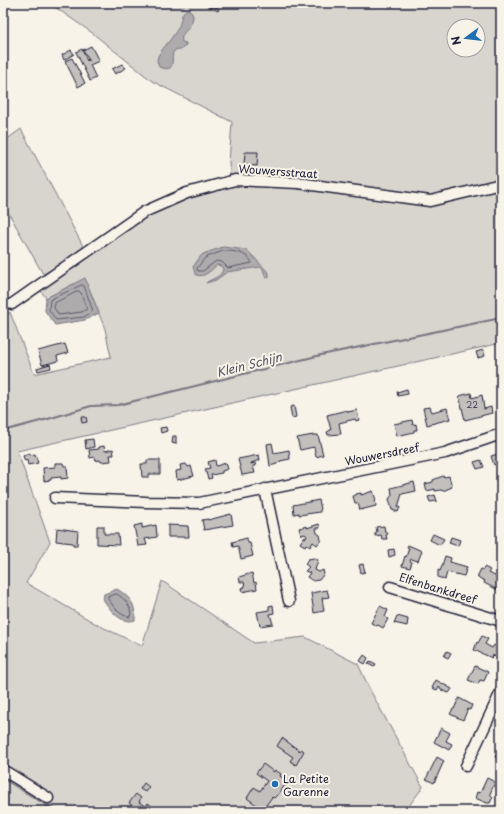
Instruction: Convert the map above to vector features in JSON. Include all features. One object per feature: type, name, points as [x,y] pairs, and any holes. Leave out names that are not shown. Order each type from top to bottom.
[{"type":"street","name":"Wouwersstraat","points":[[12,304],[144,212],[187,193],[235,180],[298,183],[430,201],[501,184]]},
{"type":"street","name":"Wouwersdreef","points":[[55,498],[199,503],[393,465],[445,453],[501,434]]},
{"type":"street","points":[[266,489],[289,601]]},
{"type":"street","name":"Elfenbankdreef","points":[[390,586],[501,620]]},
{"type":"street","points":[[466,766],[501,692]]},
{"type":"street","points":[[3,770],[48,798]]},
{"type":"shaded area","points":[[49,3],[501,3],[501,343],[17,451],[50,542],[26,583],[98,625],[142,646],[162,581],[254,643],[305,637],[358,664],[370,690],[423,787],[405,811],[53,811],[54,808],[3,767],[3,318],[10,312],[34,374],[111,357],[105,329],[85,279],[46,298],[37,286],[63,265],[43,274],[3,203],[3,142],[21,129],[85,250],[187,189],[230,176],[229,162],[232,122],[152,81],[91,32]]},
{"type":"shaded area","points":[[3,779],[47,806],[49,809],[48,811],[3,811]]},
{"type":"water","points":[[187,9],[191,11],[193,19],[182,37],[182,42],[186,43],[186,45],[181,50],[177,49],[173,52],[172,66],[170,68],[159,67],[157,61],[158,56],[177,30],[182,15]]},
{"type":"water","points":[[223,247],[247,250],[269,273],[269,277],[266,278],[263,269],[260,267],[227,272],[216,280],[206,283],[221,274],[223,269],[221,266],[217,265],[208,273],[199,276],[196,275],[193,267],[203,254]]},
{"type":"water","points":[[85,278],[99,313],[85,320],[55,325],[45,311],[46,298]]},
{"type":"water","points":[[117,589],[129,598],[133,605],[135,620],[125,620],[116,616],[103,599],[104,594]]},
{"type":"water","points":[[3,774],[53,805],[53,811],[48,811],[49,809],[47,806],[3,779]]},
{"type":"building","points":[[201,3],[212,3],[219,9],[218,11]]},
{"type":"building","points":[[91,46],[99,61],[90,65],[96,78],[90,81],[76,52],[82,49],[87,61],[89,60],[83,50]]},
{"type":"building","points":[[71,50],[74,54],[64,60],[62,55]]},
{"type":"building","points":[[72,58],[85,83],[78,87],[65,61]]},
{"type":"building","points":[[122,64],[126,68],[115,74],[112,69]]},
{"type":"building","points":[[245,152],[258,152],[257,166],[244,165]]},
{"type":"building","points":[[65,344],[68,353],[57,356],[58,361],[42,365],[38,351]]},
{"type":"building","points":[[483,350],[485,356],[478,358],[476,352]]},
{"type":"building","points":[[50,364],[51,368],[38,371],[37,368]]},
{"type":"building","points":[[407,389],[408,394],[398,396],[397,392]]},
{"type":"building","points":[[471,393],[472,398],[482,395],[484,409],[491,407],[492,413],[465,420],[459,396]]},
{"type":"building","points":[[294,406],[296,417],[292,418],[290,407]]},
{"type":"building","points":[[430,407],[432,412],[447,408],[450,419],[427,425],[423,408]]},
{"type":"building","points":[[347,410],[348,412],[357,410],[359,420],[356,421],[355,419],[339,423],[341,434],[328,435],[327,432],[331,430],[327,415]]},
{"type":"building","points":[[81,417],[86,417],[87,422],[82,423]]},
{"type":"building","points":[[412,420],[413,425],[416,424],[417,430],[397,436],[394,424]]},
{"type":"building","points":[[166,427],[167,431],[161,433],[160,428]]},
{"type":"building","points":[[318,435],[323,455],[316,457],[314,447],[300,450],[297,438]]},
{"type":"building","points":[[173,436],[176,436],[176,444],[172,443]]},
{"type":"building","points":[[93,439],[94,447],[86,449],[85,440]]},
{"type":"building","points":[[272,443],[274,453],[289,450],[290,459],[280,461],[277,464],[270,466],[267,444]]},
{"type":"building","points":[[104,446],[105,451],[113,449],[114,455],[110,455],[111,461],[101,462],[100,460],[96,461],[95,457],[90,458],[89,450],[99,449],[99,447]]},
{"type":"building","points":[[30,453],[30,455],[35,454],[38,463],[28,465],[27,460],[25,461],[23,456]]},
{"type":"building","points":[[501,453],[501,462],[494,465],[491,456]]},
{"type":"building","points":[[259,455],[260,460],[251,463],[255,463],[256,466],[253,466],[255,473],[242,475],[238,459]]},
{"type":"building","points":[[147,460],[160,460],[160,474],[149,474],[149,477],[142,477],[141,464],[147,464]]},
{"type":"building","points":[[215,460],[216,466],[226,463],[228,469],[222,471],[222,473],[211,475],[212,478],[208,479],[205,469],[210,468],[208,462]]},
{"type":"building","points":[[481,460],[484,467],[477,469],[474,462]]},
{"type":"building","points":[[55,463],[63,463],[64,466],[67,466],[68,478],[51,478],[51,480],[44,481],[43,468],[55,467]]},
{"type":"building","points":[[186,464],[188,467],[191,466],[194,476],[177,480],[176,471],[181,470],[180,465]]},
{"type":"building","points":[[443,476],[449,476],[452,487],[443,491],[435,491],[435,489],[427,491],[425,484],[433,482],[433,480]]},
{"type":"building","points":[[414,482],[416,491],[402,494],[398,512],[392,510],[389,499],[392,495],[391,488]]},
{"type":"building","points":[[373,491],[376,506],[360,510],[358,503],[355,503],[353,496],[356,494],[361,493],[361,495]]},
{"type":"building","points":[[435,495],[437,501],[430,502],[428,497]]},
{"type":"building","points":[[319,500],[321,509],[320,512],[299,515],[299,513],[294,514],[293,505]]},
{"type":"building","points":[[231,514],[233,525],[204,530],[202,520],[208,520]]},
{"type":"building","points":[[142,524],[142,528],[156,525],[157,537],[145,539],[147,545],[138,546],[134,526]]},
{"type":"building","points":[[319,524],[320,528],[316,528],[321,540],[317,545],[313,542],[310,547],[306,544],[305,546],[300,543],[304,537],[306,538],[307,536],[305,534],[301,535],[299,528],[307,526],[307,528]]},
{"type":"building","points":[[168,525],[188,526],[189,537],[168,537]]},
{"type":"building","points":[[97,526],[104,526],[104,534],[118,534],[119,545],[97,544]]},
{"type":"building","points":[[384,526],[385,532],[388,534],[386,535],[387,539],[382,539],[381,535],[375,536],[375,533],[377,532],[376,527]]},
{"type":"building","points":[[57,528],[78,531],[77,545],[73,545],[73,543],[56,541]]},
{"type":"building","points":[[433,534],[444,539],[440,545],[430,540]]},
{"type":"building","points":[[451,537],[460,540],[458,546],[449,543]]},
{"type":"building","points":[[247,538],[248,543],[250,543],[253,556],[241,559],[238,546],[233,547],[232,542]]},
{"type":"building","points":[[408,545],[422,551],[418,561],[411,559],[410,561],[412,562],[410,568],[402,566],[409,548],[407,547]]},
{"type":"building","points":[[394,549],[395,555],[389,557],[388,550]]},
{"type":"building","points":[[445,556],[451,558],[450,562],[467,567],[464,576],[447,572],[445,580],[438,577],[438,570],[440,571]]},
{"type":"building","points":[[314,558],[318,560],[315,570],[319,572],[323,570],[324,574],[319,580],[313,581],[307,577],[310,573],[305,571],[309,567],[305,564],[308,559]]},
{"type":"building","points":[[363,564],[365,572],[361,573],[359,565]]},
{"type":"building","points":[[484,567],[490,570],[488,573],[501,579],[500,591],[484,583],[485,581],[477,577],[481,569],[483,570]]},
{"type":"building","points":[[252,573],[257,589],[242,592],[241,588],[245,587],[244,582],[240,582],[239,577]]},
{"type":"building","points":[[327,590],[329,597],[322,598],[324,611],[314,613],[311,593]]},
{"type":"building","points":[[273,605],[274,613],[270,614],[273,624],[260,626],[257,612],[269,610],[269,606]]},
{"type":"building","points":[[380,606],[388,610],[385,617],[388,619],[383,628],[371,623]]},
{"type":"building","points":[[397,616],[408,619],[407,626],[394,623]]},
{"type":"building","points":[[482,636],[488,639],[485,644],[492,648],[494,645],[500,648],[495,657],[493,655],[492,658],[474,650],[477,642],[478,643]]},
{"type":"building","points":[[447,651],[451,653],[448,658],[444,656]]},
{"type":"building","points":[[364,655],[368,658],[365,664],[360,661]]},
{"type":"building","points":[[370,661],[376,664],[374,667],[368,664]]},
{"type":"building","points":[[475,666],[488,672],[484,681],[480,680],[478,684],[468,680]]},
{"type":"building","points":[[436,680],[452,689],[449,693],[441,690],[439,686],[437,690],[432,688]]},
{"type":"building","points":[[459,698],[472,705],[470,710],[468,709],[463,720],[450,714]]},
{"type":"building","points":[[441,728],[450,733],[446,741],[452,744],[449,750],[434,742]]},
{"type":"building","points":[[282,738],[300,751],[301,749],[304,751],[296,765],[290,761],[293,757],[277,746]]},
{"type":"building","points":[[501,747],[501,760],[495,757]]},
{"type":"building","points":[[437,757],[444,761],[434,783],[426,779]]},
{"type":"building","name":"La Petite Garenne","points":[[263,764],[274,772],[275,770],[281,774],[280,776],[288,781],[278,795],[274,798],[272,797],[264,808],[259,807],[247,798],[254,787],[260,791],[267,781],[256,773]]},
{"type":"building","points":[[487,778],[495,782],[490,794],[493,797],[490,803],[475,798],[477,792],[480,793]]},
{"type":"building","points":[[144,783],[149,787],[145,792],[140,789]]},
{"type":"building","points":[[136,794],[141,798],[139,802],[146,807],[148,803],[157,810],[139,811],[129,803]]},
{"type":"waterway","name":"Klein Schijn","points":[[3,431],[91,406],[118,405],[321,355],[501,318]]},
{"type":"place","name":"La Petite Garenne","points":[[275,784]]}]
